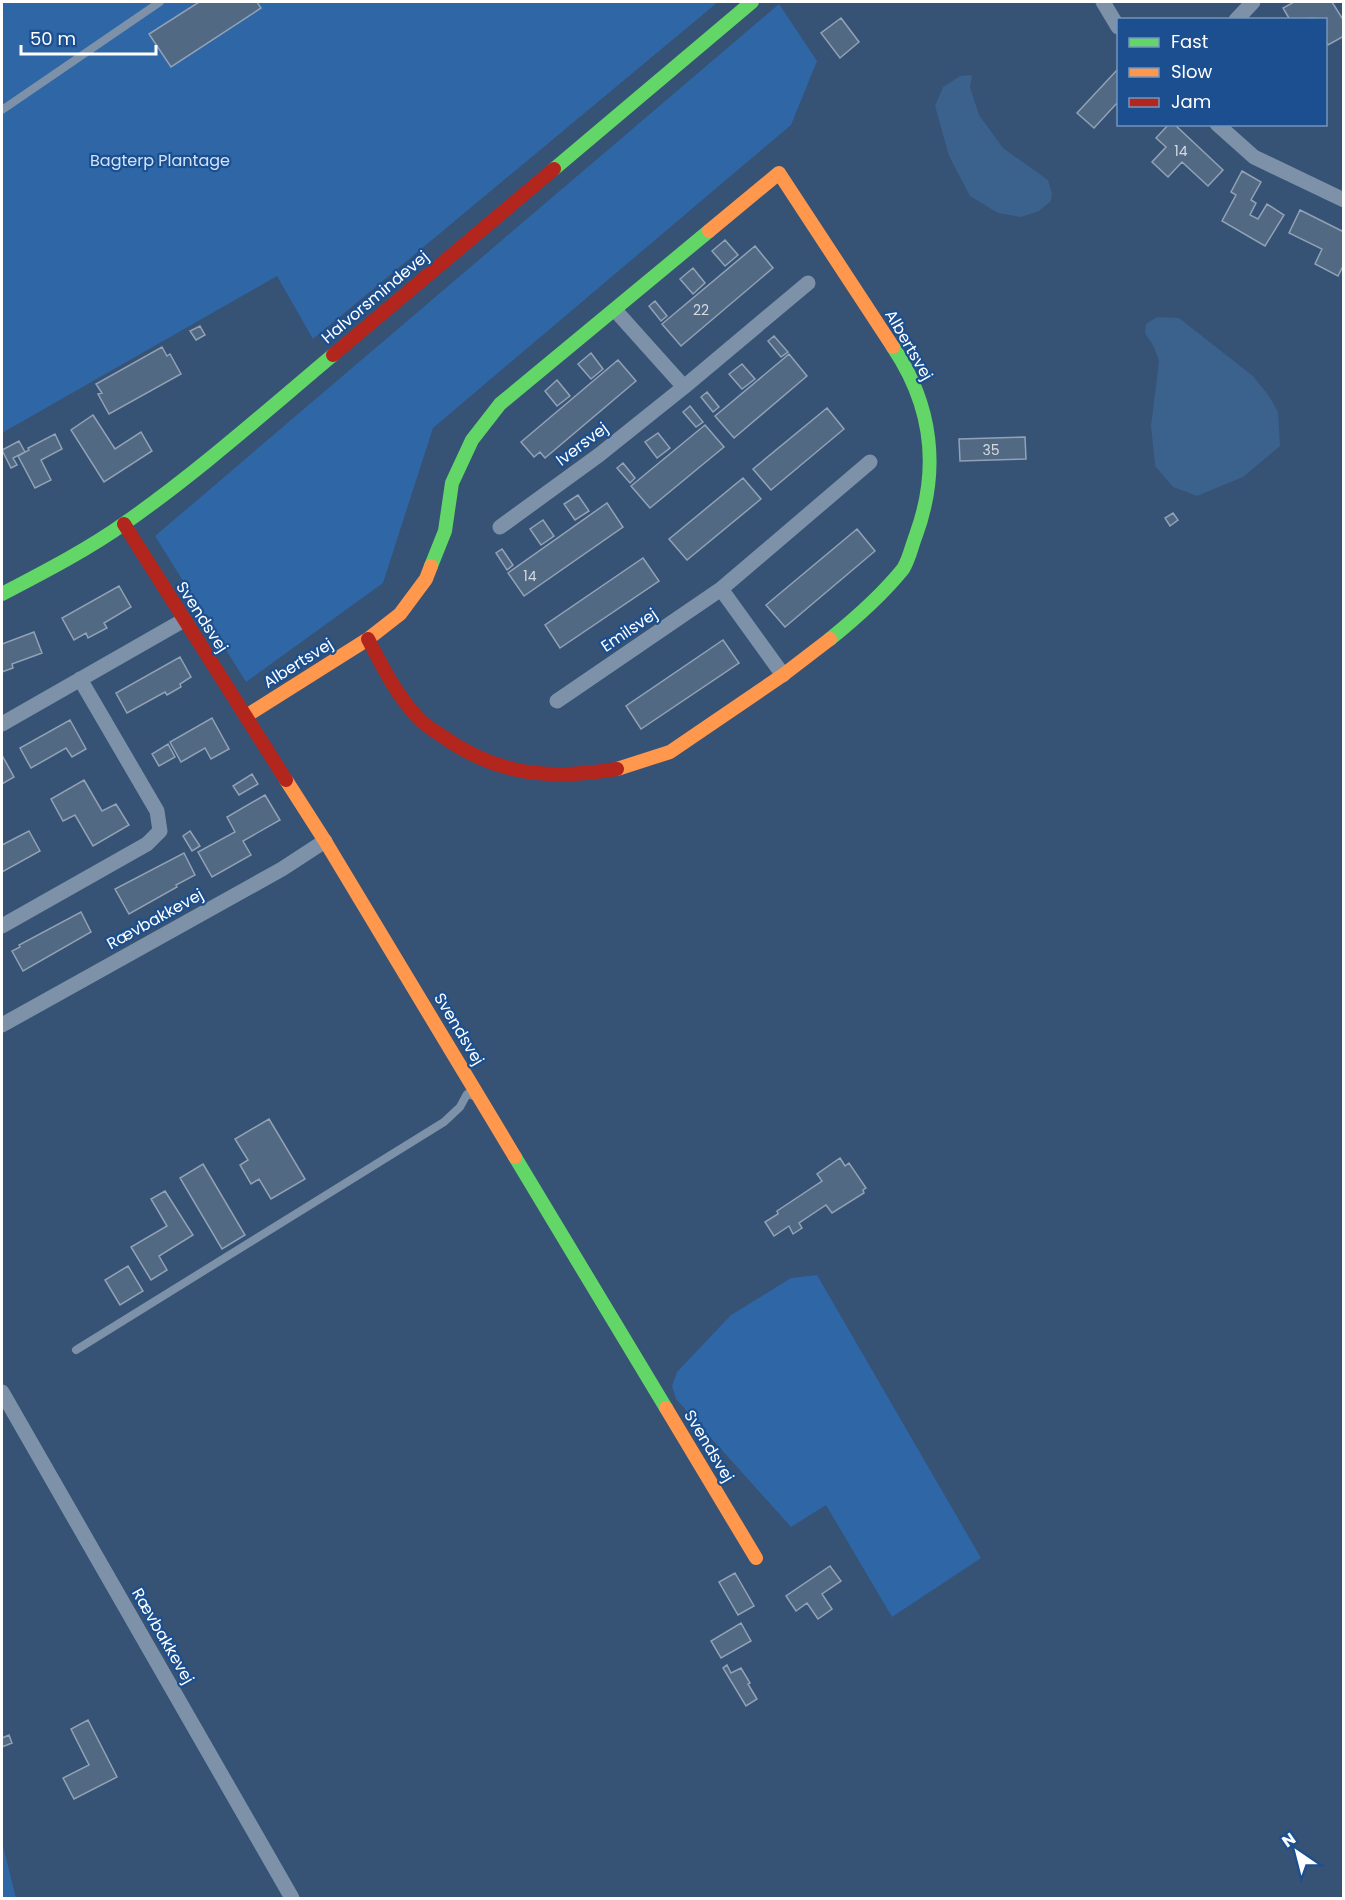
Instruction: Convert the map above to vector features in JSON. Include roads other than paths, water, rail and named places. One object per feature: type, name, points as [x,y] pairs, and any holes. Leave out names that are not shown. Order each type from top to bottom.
[{"type":"street","name":"Halvorsmindevej","points":[[2,594],[49,570],[124,524],[188,477],[752,2]]},
{"type":"street","points":[[1103,2],[1117,24]]},
{"type":"street","points":[[1238,18],[1253,2]]},
{"type":"street","points":[[1219,126],[1254,157],[1344,200]]},
{"type":"street","name":"Albertsvej","points":[[246,716],[368,639],[400,614],[426,579],[445,531],[452,483],[472,440],[500,404],[779,173],[902,360],[917,390],[924,412],[931,462],[924,513],[904,567],[858,617],[783,675],[670,752],[625,768],[588,774],[544,774],[510,770],[463,751],[421,721],[392,685],[368,639]]},
{"type":"street","name":"Iversvej","points":[[500,527],[599,455],[808,284]]},
{"type":"street","points":[[615,310],[684,387]]},
{"type":"street","name":"Emilsvej","points":[[557,701],[721,589],[870,462]]},
{"type":"street","name":"Svendsvej","points":[[124,524],[325,841],[756,1558]]},
{"type":"street","points":[[721,589],[783,675]]},
{"type":"street","points":[[2,723],[184,620]]},
{"type":"street","points":[[2,926],[147,844],[160,831],[157,811],[80,679]]},
{"type":"street","name":"Rævbakkevej","points":[[2,1025],[282,868],[325,841]]},
{"type":"street","name":"Rævbakkevej","points":[[2,1392],[292,1899]]},
{"type":"lane","points":[[2,110],[160,2]]},
{"type":"lane","points":[[76,1350],[444,1122],[460,1107],[467,1094],[481,1098]]},
{"type":"park label","name":"Bagterp Plantage","points":[[160,160]]}]
